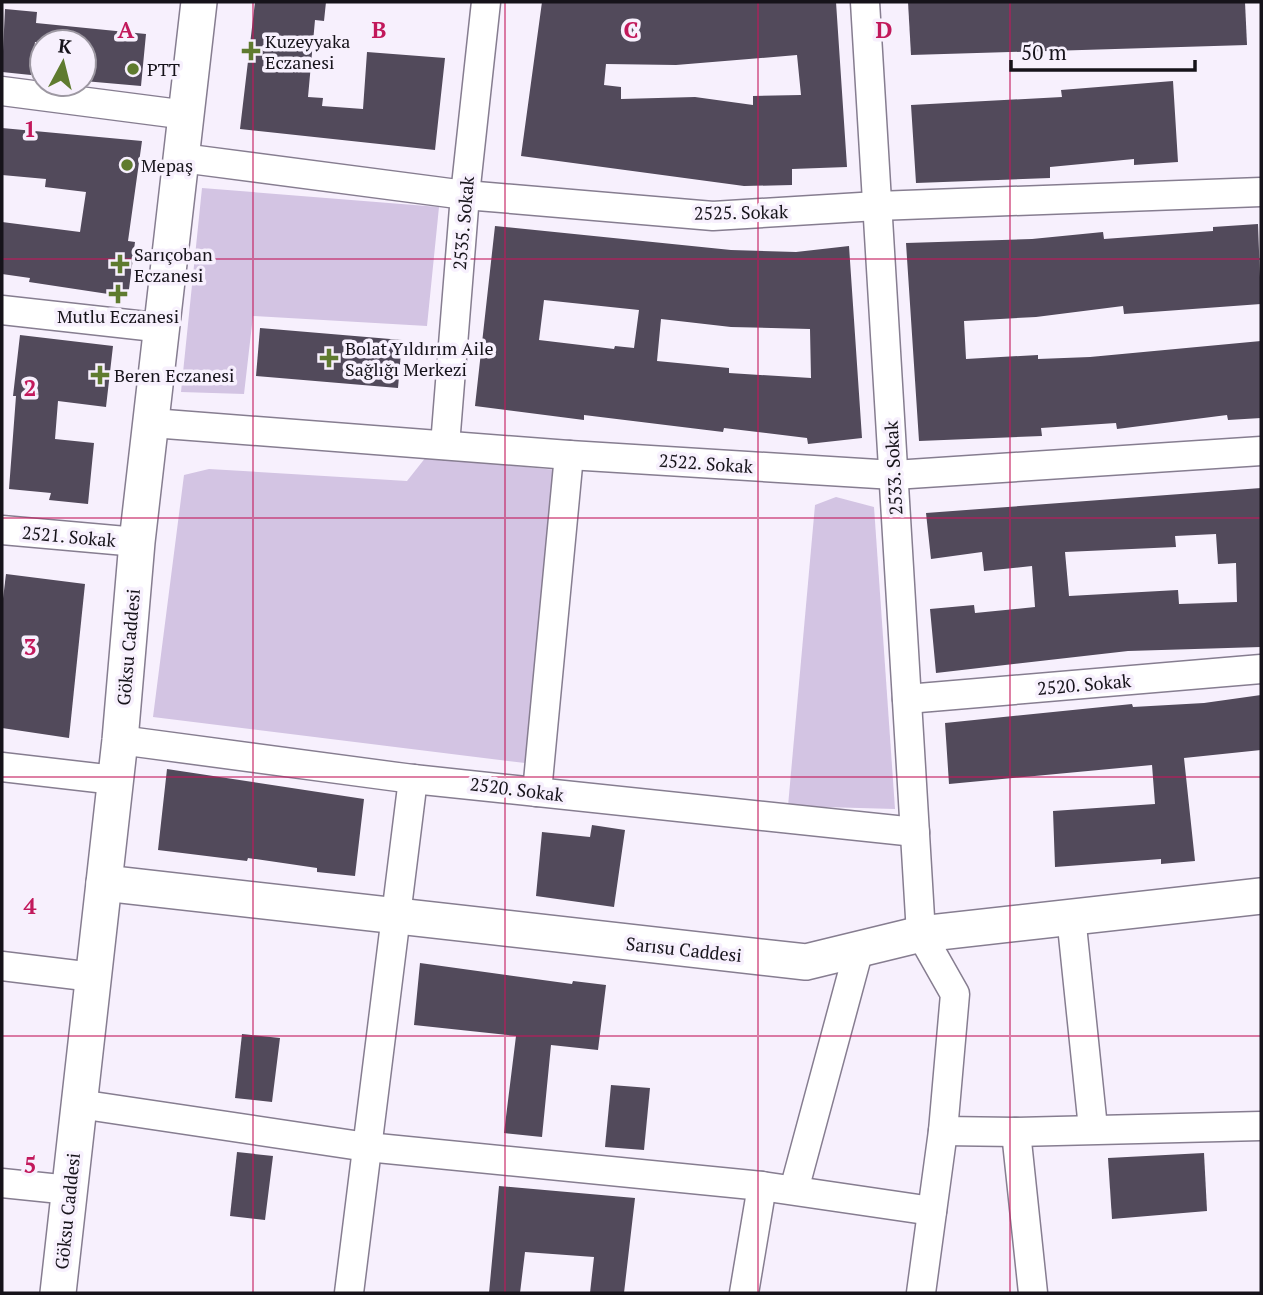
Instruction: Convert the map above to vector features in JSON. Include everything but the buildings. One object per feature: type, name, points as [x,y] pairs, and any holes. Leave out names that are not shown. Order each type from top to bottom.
[{"type":"street","name":"Göksu Caddesi","points":[[58,1293],[120,740],[137,542],[164,328],[199,2]]},
{"type":"street","name":"2535. Sokak","points":[[446,445],[465,195],[486,2]]},
{"type":"street","name":"2533. Sokak","points":[[865,2],[921,934]]},
{"type":"street","points":[[2,91],[187,115]]},
{"type":"street","name":"2525. Sokak","points":[[182,158],[465,195],[713,216],[877,206],[1261,192]]},
{"type":"street","points":[[2,310],[164,328]]},
{"type":"street","name":"2522. Sokak","points":[[152,423],[569,455],[894,475],[1261,451]]},
{"type":"street","points":[[537,792],[569,455]]},
{"type":"street","name":"2521. Sokak","points":[[2,530],[137,542]]},
{"type":"street","name":"2520. Sokak","points":[[907,699],[1261,669]]},
{"type":"street","name":"2520. Sokak","points":[[120,740],[413,779],[915,832]]},
{"type":"street","points":[[2,766],[115,780]]},
{"type":"street","points":[[349,1293],[413,779]]},
{"type":"street","name":"Sarısu Caddesi","points":[[104,883],[806,962],[921,934],[1261,895]]},
{"type":"street","points":[[1071,916],[1093,1128]]},
{"type":"street","points":[[921,934],[955,994],[943,1131],[921,1293]]},
{"type":"street","points":[[794,1190],[859,948]]},
{"type":"street","points":[[2,966],[93,977]]},
{"type":"street","points":[[79,1104],[367,1147],[762,1186],[932,1211]]},
{"type":"street","points":[[943,1131],[1016,1132],[1093,1128],[1261,1126]]},
{"type":"street","points":[[1016,1132],[1033,1293]]},
{"type":"street","points":[[2,1183],[70,1190]]},
{"type":"street","points":[[744,1293],[762,1186]]},
{"type":"shaded area","points":[[202,188],[439,207],[427,326],[253,316],[244,394],[181,392]]},
{"type":"shaded area","points":[[426,457],[556,470],[525,763],[153,717],[184,475],[209,469],[407,481]]},
{"type":"shaded area","points":[[836,497],[874,507],[895,809],[788,806],[815,505]]},
{"type":"place","name":"Kuzeyyaka Eczanesi","points":[[251,51]]},
{"type":"place","name":"PTT","points":[[133,69]]},
{"type":"place","name":"Mepaş","points":[[127,165]]},
{"type":"place","name":"Sarıçoban Eczanesi","points":[[120,264]]},
{"type":"place","name":"Mutlu Eczanesi","points":[[118,294]]},
{"type":"place","name":"Bolat Yıldırım Aile Sağlığı Merkezi","points":[[329,358]]},
{"type":"place","name":"Beren Eczanesi","points":[[100,375]]}]
